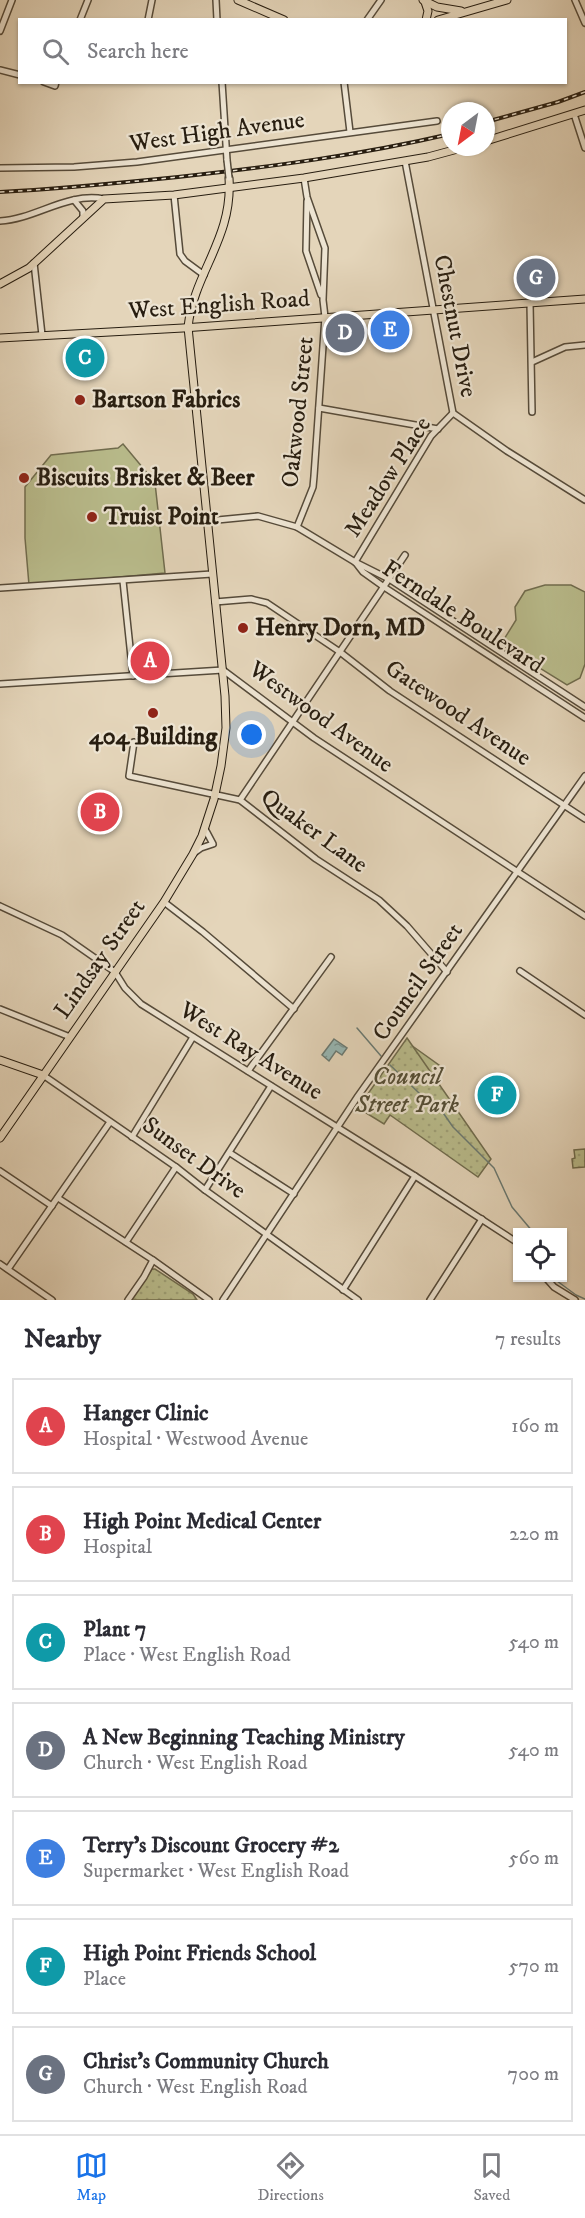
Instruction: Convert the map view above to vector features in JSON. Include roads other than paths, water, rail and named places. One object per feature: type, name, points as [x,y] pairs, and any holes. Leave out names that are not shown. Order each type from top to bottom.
[{"type":"main road","points":[[238,0],[279,18]]},
{"type":"main road","points":[[444,18],[507,0]]},
{"type":"main road","points":[[424,1],[436,7],[464,12]]},
{"type":"main road","points":[[424,1],[429,11],[427,18]]},
{"type":"main road","points":[[495,138],[585,110]]},
{"type":"main road","points":[[0,284],[34,263],[104,199],[174,195],[304,178],[441,153]]},
{"type":"main road","name":"Lindsay Street","points":[[0,1137],[164,902],[193,854],[206,824],[215,794],[226,728],[223,670],[188,327],[190,309],[222,232],[229,178]]},
{"type":"main road","name":"West English Road","points":[[0,338],[188,327],[585,298]]},
{"type":"main road","name":"Sunset Drive","points":[[0,1060],[43,1075]]},
{"type":"street","points":[[0,31],[12,0]]},
{"type":"street","points":[[81,18],[88,0]]},
{"type":"street","points":[[148,18],[152,0]]},
{"type":"street","points":[[216,0],[218,18]]},
{"type":"street","points":[[368,18],[381,0]]},
{"type":"street","points":[[575,0],[585,23]]},
{"type":"street","points":[[0,70],[18,74]]},
{"type":"street","points":[[222,84],[229,178]]},
{"type":"street","points":[[344,84],[350,132]]},
{"type":"street","points":[[574,114],[585,148]]},
{"type":"street","name":"West High Avenue","points":[[0,168],[137,162],[226,148],[437,121]]},
{"type":"street","name":"Chestnut Drive","points":[[405,161],[453,413],[507,451],[585,500]]},
{"type":"street","name":"Oakwood Street","points":[[297,527],[313,487],[325,317],[323,300],[325,248],[304,178]]},
{"type":"street","points":[[174,195],[180,254],[185,261],[204,275]]},
{"type":"street","points":[[0,221],[17,220],[74,200],[93,197],[104,199]]},
{"type":"street","name":"Oakwood Street","points":[[308,197],[306,251],[323,300]]},
{"type":"street","points":[[74,200],[83,211],[83,218]]},
{"type":"street","points":[[34,263],[42,335]]},
{"type":"street","points":[[530,303],[532,412]]},
{"type":"street","points":[[532,362],[559,352],[565,347],[585,345]]},
{"type":"street","points":[[319,408],[438,429]]},
{"type":"street","name":"Meadow Place","points":[[355,562],[431,436],[453,413]]},
{"type":"street","name":"Ferndale Boulevard","points":[[207,522],[258,516],[297,527],[355,562],[389,579],[585,706]]},
{"type":"street","points":[[240,801],[405,555]]},
{"type":"street","name":"Ferndale Boulevard","points":[[355,562],[363,572],[384,587],[585,718]]},
{"type":"street","points":[[0,588],[212,574]]},
{"type":"street","points":[[123,581],[133,676]]},
{"type":"street","name":"Gatewood Avenue","points":[[215,602],[251,599],[263,602],[340,652],[390,691],[585,819]]},
{"type":"street","name":"Westwood Avenue","points":[[0,684],[223,670],[292,722],[370,776],[585,916]]},
{"type":"street","name":"Quaker Lane","points":[[134,742],[129,776],[240,801],[316,859],[379,900],[407,927],[447,972]]},
{"type":"street","name":"Council Street","points":[[223,1300],[338,1128],[585,776]]},
{"type":"street","points":[[193,854],[213,844],[205,830],[206,824]]},
{"type":"street","points":[[164,902],[294,1009]]},
{"type":"street","name":"West Ray Avenue","points":[[0,906],[62,935],[115,972],[125,988],[141,1004],[513,1240]]},
{"type":"street","points":[[248,1071],[331,957]]},
{"type":"street","points":[[520,971],[585,1015]]},
{"type":"street","points":[[0,1009],[70,1037]]},
{"type":"street","points":[[132,1137],[194,1037]]},
{"type":"street","name":"Sunset Drive","points":[[43,1075],[176,1167],[358,1300]]},
{"type":"street","points":[[205,1190],[270,1086]]},
{"type":"street","points":[[8,1269],[110,1122]]},
{"type":"street","points":[[230,1153],[294,1194]]},
{"type":"street","points":[[126,1242],[176,1167]]},
{"type":"street","points":[[0,1171],[52,1206]]},
{"type":"street","points":[[343,1290],[415,1176]]},
{"type":"street","points":[[58,1198],[209,1300]]},
{"type":"street","points":[[430,1300],[482,1219]]},
{"type":"street","points":[[128,1300],[153,1260]]},
{"type":"street","points":[[0,1264],[50,1300]]},
{"type":"street","points":[[550,1282],[575,1300]]},
{"type":"water","points":[[334,1039],[347,1048],[342,1055],[336,1051],[329,1061],[322,1055]]},
{"type":"waterway","points":[[357,1028],[381,1056]]},
{"type":"waterway","points":[[390,1065],[419,1093],[439,1107],[453,1127],[494,1168],[512,1207],[530,1228]]},
{"type":"waterway","points":[[558,1282],[585,1299]]},
{"type":"railway","points":[[495,120],[585,92]]},
{"type":"railway","points":[[0,192],[112,184],[246,169],[315,160],[441,136]]},
{"type":"place","name":"Christ's Community Church","points":[[536,278]]},
{"type":"place","name":"Terry's Discount Grocery #2","points":[[390,330]]},
{"type":"place","name":"A New Beginning Teaching Ministry","points":[[345,333]]},
{"type":"place","name":"Plant 7","points":[[85,358]]},
{"type":"place","name":"Bartson Fabrics","points":[[80,400]]},
{"type":"place","name":"Biscuits Brisket & Beer","points":[[24,478]]},
{"type":"place","name":"Truist Point","points":[[92,517]]},
{"type":"place","name":"Henry Dorn, MD","points":[[243,628]]},
{"type":"place","name":"Hanger Clinic","points":[[150,661]]},
{"type":"place","name":"404 Building","points":[[153,713]]},
{"type":"place","name":"High Point Medical Center","points":[[100,812]]},
{"type":"place","name":"High Point Friends School","points":[[497,1095]]},
{"type":"park label","name":"Council Street Park","points":[[407,1091]]}]
